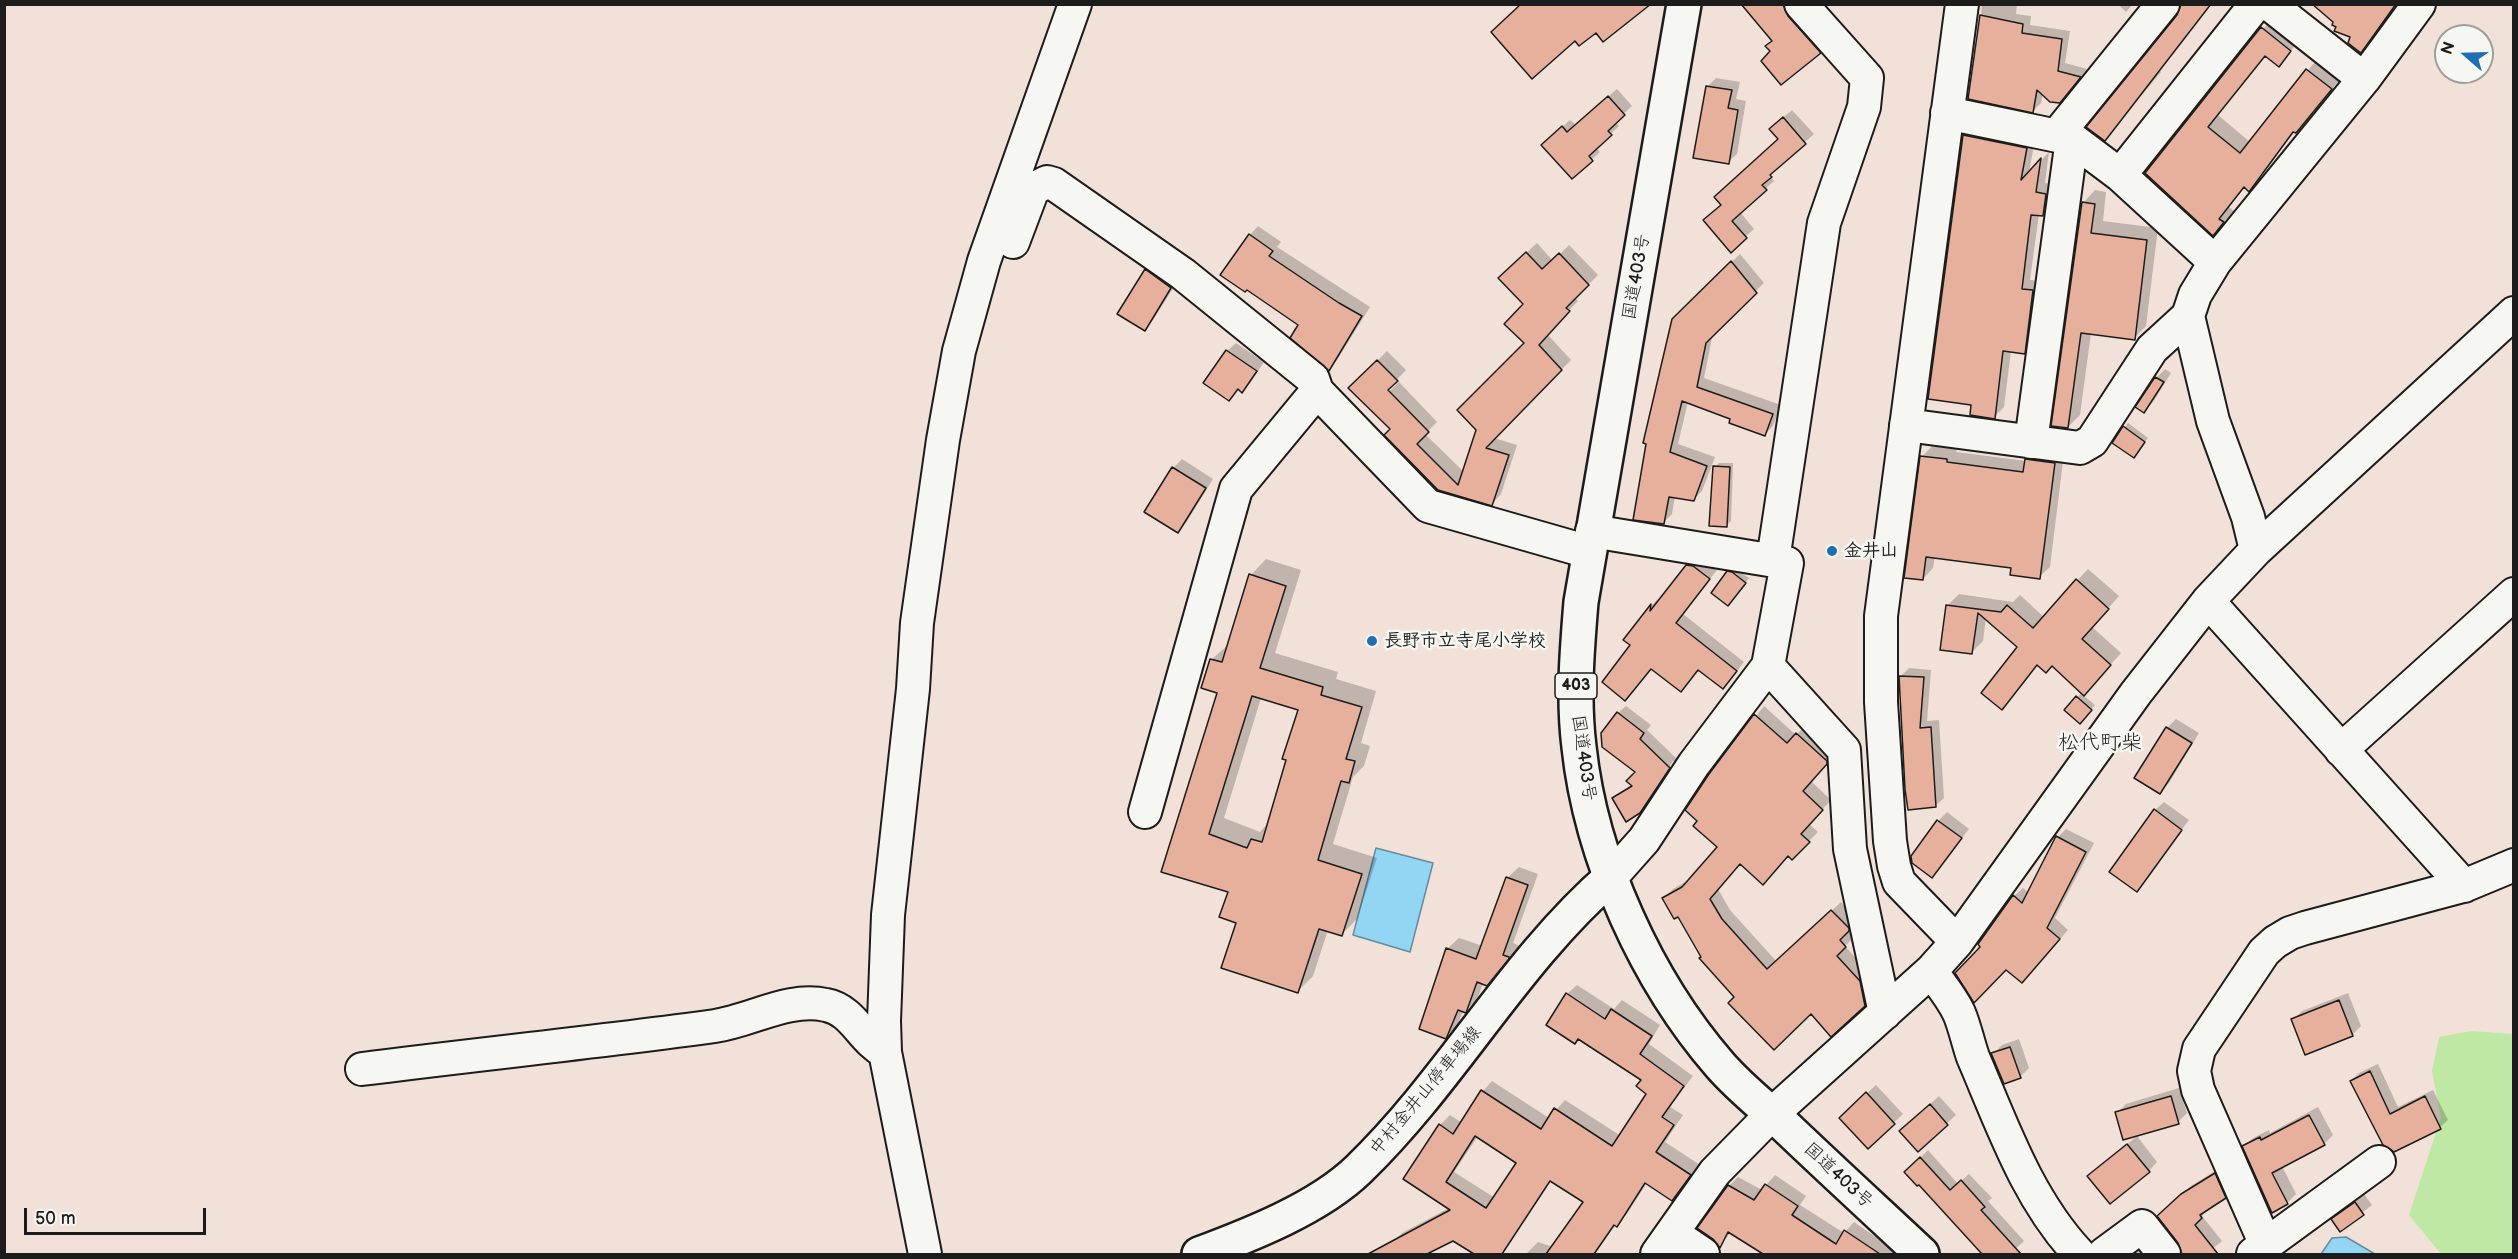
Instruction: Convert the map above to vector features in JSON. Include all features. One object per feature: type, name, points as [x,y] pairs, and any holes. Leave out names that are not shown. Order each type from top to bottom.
[{"type":"main road","name":"国道403号","points":[[1684,4],[1591,542],[1576,654],[1579,747],[1595,830],[1612,876],[1637,940],[1660,984],[1686,1025],[1722,1068],[1922,1254]]},
{"type":"main road","name":"中村金井山停車場線","points":[[1199,1254],[1252,1245],[1358,1170],[1451,1066],[1542,947],[1587,897],[1612,876]]},
{"type":"street","points":[[926,1254],[885,1052],[884,1021],[888,915],[913,689],[924,558],[959,351],[984,261],[1075,4]]},
{"type":"street","points":[[1773,560],[1824,223],[1864,107],[1867,78],[1801,4]]},
{"type":"street","points":[[1957,942],[1899,882],[1890,841],[1881,702],[1881,616],[1962,4]]},
{"type":"street","points":[[2031,442],[2064,137],[2163,4]]},
{"type":"street","points":[[2120,175],[2256,4]]},
{"type":"street","points":[[2269,4],[2364,79]]},
{"type":"street","points":[[1906,424],[2080,448],[2092,441],[2152,349],[2188,316],[2195,295],[2215,262],[2364,79],[2419,4]]},
{"type":"street","points":[[1947,113],[2064,137],[2120,175],[2215,262]]},
{"type":"street","points":[[984,261],[1005,264],[1033,189],[1047,182],[1054,184],[1183,274],[1313,379],[1317,391],[1428,506],[1591,542],[1787,563],[1768,666],[1694,764],[1644,840],[1612,876]]},
{"type":"street","points":[[1703,1254],[1664,1244],[1715,1172],[1772,1114],[1931,971],[1957,942],[2136,693],[2208,601],[2256,550],[2514,313]]},
{"type":"street","points":[[2188,316],[2213,421],[2248,517],[2256,550]]},
{"type":"street","points":[[1145,812],[1236,489],[1317,391]]},
{"type":"street","points":[[2341,750],[2514,594]]},
{"type":"street","points":[[2208,601],[2464,886]]},
{"type":"street","points":[[1768,666],[1844,750],[1850,849],[1885,1013]]},
{"type":"street","points":[[2379,1162],[2260,1250],[2198,1090],[2194,1071],[2199,1049],[2264,952],[2290,933],[2464,886],[2514,865]]},
{"type":"street","points":[[1931,971],[1960,1015],[1968,1044],[2008,1144],[2028,1184],[2079,1254]]},
{"type":"street","points":[[362,1069],[718,1025],[793,1004],[813,1003],[829,1005],[841,1010],[850,1017],[870,1042],[885,1052]]},
{"type":"street","points":[[2104,1254],[2142,1226],[2164,1254]]},
{"type":"green space","points":[[2471,1031],[2513,1034],[2513,1254],[2441,1254],[2409,1215],[2441,1117],[2432,1071],[2439,1037]]},
{"type":"water","points":[[1376,848],[1433,863],[1410,952],[1353,935]]},
{"type":"water","points":[[2346,1237],[2375,1254],[2321,1254],[2332,1238]]},
{"type":"building","points":[[1521,4],[1651,4],[1603,42],[1596,33],[1579,46],[1575,41],[1532,79],[1491,32]]},
{"type":"building","points":[[1741,4],[1783,4],[1788,16],[1821,53],[1781,85],[1761,61],[1770,51],[1765,46],[1772,41]]},
{"type":"building","points":[[2181,4],[2211,4],[2105,141],[2086,127],[2177,15]]},
{"type":"building","points":[[2312,4],[2396,4],[2361,53],[2348,43],[2350,37],[2334,31],[2336,27],[2332,25],[2333,22]]},
{"type":"building","points":[[1980,15],[2023,24],[2022,33],[2062,39],[2058,71],[2081,77],[2060,103],[2050,102],[2037,90],[2033,113],[1968,99]]},
{"type":"building","points":[[2261,27],[2291,51],[2279,67],[2265,56],[2208,127],[2240,153],[2306,69],[2332,89],[2296,133],[2293,132],[2249,192],[2244,187],[2219,219],[2224,222],[2213,236],[2145,173]]},
{"type":"building","points":[[1706,86],[1732,90],[1728,108],[1738,110],[1729,164],[1693,158]]},
{"type":"building","points":[[1608,96],[1625,115],[1608,131],[1612,135],[1589,156],[1593,161],[1572,179],[1541,145],[1562,126],[1567,132]]},
{"type":"building","points":[[1783,117],[1806,144],[1770,175],[1772,177],[1762,185],[1767,190],[1732,221],[1747,238],[1731,253],[1703,220],[1721,205],[1714,197],[1778,139],[1769,129]]},
{"type":"building","points":[[1963,135],[2027,148],[2021,180],[2041,158],[2036,192],[2046,194],[2043,216],[2031,215],[2022,289],[2033,290],[2025,354],[2003,351],[1995,419],[1970,415],[1971,405],[1928,399]]},
{"type":"building","points":[[2082,202],[2095,204],[2091,233],[2147,240],[2135,340],[2081,333],[2068,428],[2051,426]]},
{"type":"building","points":[[1249,234],[1273,251],[1269,256],[1362,316],[1329,371],[1290,338],[1298,325],[1247,290],[1245,292],[1220,275]]},
{"type":"building","points":[[1526,252],[1542,269],[1559,253],[1589,285],[1566,308],[1570,311],[1539,345],[1562,370],[1486,448],[1509,455],[1492,506],[1438,490],[1384,435],[1390,429],[1348,388],[1377,360],[1398,381],[1388,390],[1429,432],[1417,444],[1458,485],[1476,430],[1457,410],[1524,343],[1504,324],[1523,304],[1498,278]]},
{"type":"building","points":[[1731,261],[1757,293],[1706,343],[1697,387],[1773,414],[1765,436],[1729,423],[1730,419],[1682,401],[1670,452],[1707,466],[1694,501],[1669,497],[1664,524],[1633,520],[1646,444],[1643,443],[1672,319]]},
{"type":"building","points":[[1145,269],[1171,288],[1145,331],[1117,314]]},
{"type":"building","points":[[1226,350],[1257,371],[1242,393],[1238,389],[1229,401],[1203,383]]},
{"type":"building","points":[[2155,377],[2164,382],[2144,413],[2135,407]]},
{"type":"building","points":[[2123,426],[2145,442],[2134,458],[2112,443]]},
{"type":"building","points":[[1920,456],[2023,472],[2025,459],[2055,463],[2040,579],[2010,575],[2011,568],[1926,557],[1923,580],[1904,578]]},
{"type":"building","points":[[1713,466],[1730,467],[1727,527],[1709,526]]},
{"type":"building","points":[[1172,467],[1206,488],[1178,533],[1144,512]]},
{"type":"building","points":[[1686,565],[1693,566],[1710,579],[1676,623],[1737,671],[1723,689],[1698,670],[1681,692],[1651,669],[1625,701],[1602,682],[1630,645],[1623,640],[1651,604],[1650,611]]},
{"type":"building","points":[[1727,571],[1732,572],[1746,583],[1728,606],[1711,593]]},
{"type":"building","points":[[1249,574],[1286,586],[1260,668],[1323,687],[1321,695],[1362,707],[1346,759],[1355,761],[1349,783],[1341,781],[1318,860],[1362,874],[1342,936],[1319,929],[1298,993],[1221,968],[1236,923],[1219,917],[1228,892],[1161,872],[1217,693],[1201,688],[1210,659],[1222,662]],"holes":[[[1252,696],[1298,710],[1282,759],[1286,760],[1262,842],[1251,839],[1247,848],[1209,834]]]},
{"type":"building","points":[[2076,579],[2109,609],[2082,639],[2111,665],[2084,696],[2052,666],[2046,673],[2037,665],[2002,710],[1981,693],[2017,647],[1978,613],[1972,654],[1940,650],[1946,605],[2001,612],[2007,605],[2033,628]]},
{"type":"building","points":[[1899,676],[1924,677],[1920,728],[1931,727],[1936,807],[1908,810]]},
{"type":"building","points":[[2076,696],[2092,710],[2080,724],[2064,710]]},
{"type":"building","points":[[1617,712],[1644,733],[1640,739],[1670,768],[1640,813],[1626,822],[1612,798],[1632,786],[1626,781],[1635,772],[1602,747],[1601,733]]},
{"type":"building","points":[[1754,714],[1787,743],[1796,733],[1827,761],[1827,764],[1803,791],[1823,810],[1801,834],[1810,842],[1792,860],[1788,856],[1763,885],[1740,864],[1710,899],[1722,919],[1767,969],[1831,910],[1849,928],[1840,940],[1846,947],[1837,956],[1860,981],[1865,1006],[1831,1037],[1811,1014],[1774,1050],[1728,1003],[1734,997],[1699,958],[1701,957],[1678,917],[1674,919],[1662,898],[1682,887],[1717,847],[1693,826],[1697,821],[1685,810]]},
{"type":"building","points":[[2166,727],[2192,743],[2160,794],[2134,778]]},
{"type":"building","points":[[2154,809],[2182,830],[2137,892],[2109,872]]},
{"type":"building","points":[[1937,820],[1962,838],[1932,878],[1912,863],[1911,856]]},
{"type":"building","points":[[2056,836],[2086,852],[2047,928],[2060,939],[2022,983],[2006,970],[1974,1003],[1955,973],[1980,947],[1978,944],[2013,895],[2022,903]]},
{"type":"building","points":[[1506,877],[1528,885],[1503,955],[1509,959],[1487,986],[1477,982],[1466,1013],[1458,1010],[1446,1039],[1419,1029],[1446,948],[1476,959]]},
{"type":"building","points":[[1566,993],[1605,1019],[1611,1009],[1652,1036],[1640,1054],[1684,1086],[1662,1117],[1674,1125],[1656,1152],[1691,1175],[1672,1201],[1645,1183],[1617,1227],[1614,1225],[1594,1254],[1546,1254],[1583,1202],[1550,1181],[1502,1254],[1474,1254],[1453,1241],[1427,1254],[1368,1254],[1450,1210],[1403,1179],[1439,1124],[1453,1134],[1481,1090],[1541,1129],[1554,1108],[1612,1146],[1646,1094],[1636,1086],[1641,1080],[1578,1039],[1575,1044],[1546,1025]],"holes":[[[1475,1136],[1516,1163],[1486,1208],[1446,1182]]]},
{"type":"building","points":[[2339,1000],[2353,1036],[2305,1055],[2291,1019]]},
{"type":"building","points":[[2010,1047],[2021,1078],[2004,1084],[1991,1053]]},
{"type":"building","points":[[2370,1071],[2390,1114],[2425,1096],[2441,1129],[2394,1152],[2383,1145],[2350,1081]]},
{"type":"building","points":[[1866,1092],[1895,1124],[1868,1149],[1839,1118]]},
{"type":"building","points":[[2171,1096],[2179,1124],[2123,1140],[2115,1112]]},
{"type":"building","points":[[1930,1104],[1948,1125],[1918,1152],[1899,1131]]},
{"type":"building","points":[[2309,1115],[2325,1145],[2272,1173],[2288,1204],[2272,1213],[2242,1146],[2260,1137],[2261,1140]]},
{"type":"building","points":[[2127,1144],[2150,1172],[2110,1204],[2087,1176]]},
{"type":"building","points":[[1920,1157],[1950,1190],[1961,1180],[1985,1207],[1981,1210],[2021,1254],[1982,1254],[1919,1185],[1917,1186],[1904,1172]]},
{"type":"building","points":[[2215,1173],[2226,1198],[2200,1215],[2202,1218],[2195,1225],[2218,1254],[2182,1254],[2178,1243],[2157,1216],[2181,1194]]},
{"type":"building","points":[[1765,1184],[1798,1206],[1792,1215],[1836,1244],[1844,1230],[1880,1254],[1763,1254],[1728,1232],[1720,1248],[1713,1239],[1697,1228],[1728,1185],[1754,1200]]},
{"type":"building","points":[[2355,1202],[2364,1215],[2340,1232],[2331,1219]]},
{"type":"place","name":"金井山","points":[[1832,551]]},
{"type":"place","name":"長野市立寺尾小学校","points":[[1372,641]]},
{"type":"district","name":"松代町柴","points":[[2100,744]]}]
